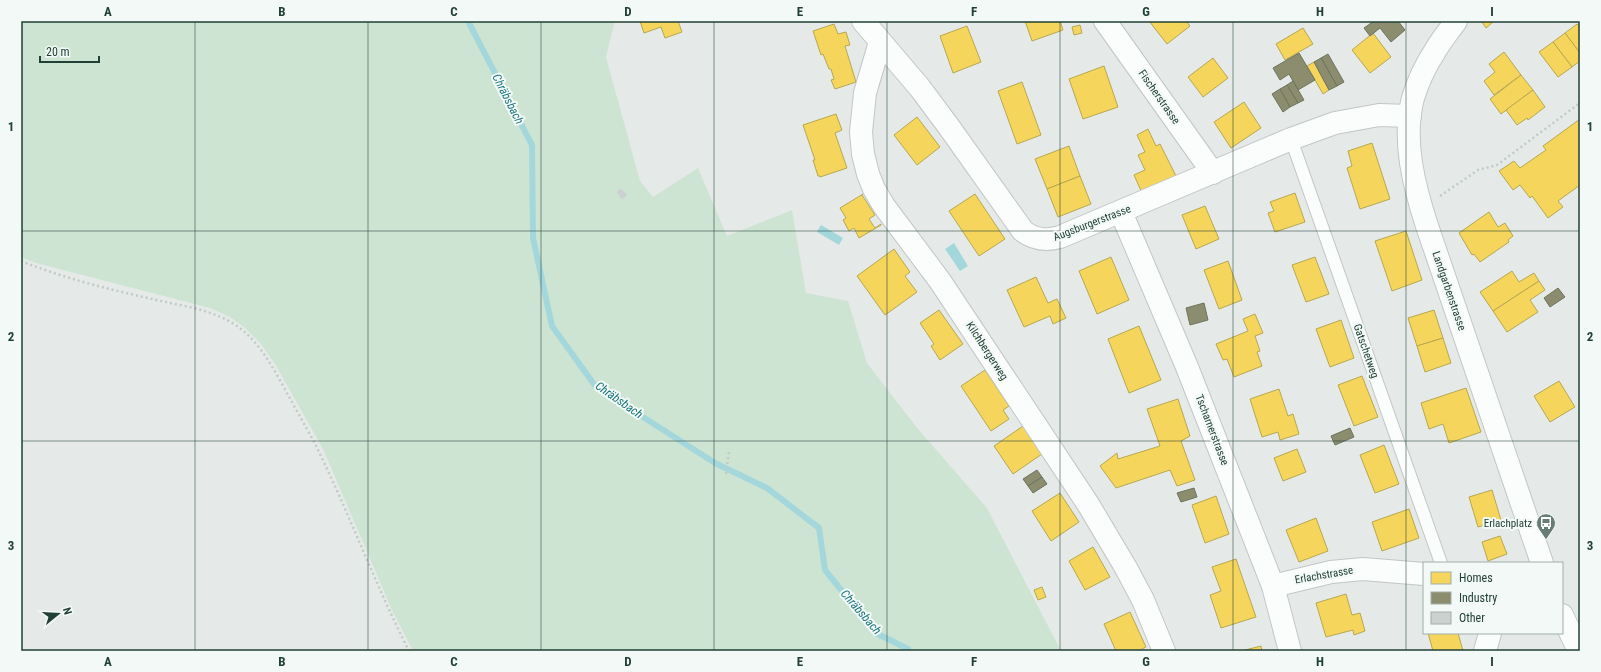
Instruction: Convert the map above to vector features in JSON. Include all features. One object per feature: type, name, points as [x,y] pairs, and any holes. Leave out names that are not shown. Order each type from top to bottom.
[{"type":"street","name":"Augsburgerstrasse","points":[[863,21],[920,88],[1023,232],[1040,240],[1060,238],[1291,138],[1343,122],[1379,115],[1410,116]]},
{"type":"street","name":"Fischerstrasse","points":[[1105,21],[1213,173]]},
{"type":"street","name":"Landgarbenstrasse","points":[[1456,21],[1435,50],[1422,74],[1413,98],[1409,130],[1413,173],[1421,209],[1542,562]]},
{"type":"street","name":"Kilchbergerweg","points":[[880,42],[865,93],[861,132],[866,168],[874,189],[884,206],[959,308],[1088,504],[1143,600],[1164,651]]},
{"type":"street","name":"Tscharnerstrasse","points":[[1121,212],[1187,367],[1273,586],[1290,651]]},
{"type":"street","name":"Erlachstrasse","points":[[1273,586],[1331,572],[1363,568],[1423,574]]},
{"type":"street","points":[[1563,617],[1579,651]]},
{"type":"street","points":[[1485,651],[1490,634]]},
{"type":"lane","name":"Gatschetweg","points":[[1291,138],[1441,562]]},
{"type":"path","points":[[1421,209],[1478,170],[1497,165],[1580,103]]},
{"type":"path","points":[[21,262],[115,290],[209,312],[228,320],[243,330],[258,346],[272,366],[319,451],[389,612],[409,651]]},
{"type":"path","points":[[726,474],[729,451]]},
{"type":"green space","points":[[21,21],[615,21],[606,57],[640,181],[653,197],[698,168],[727,236],[792,210],[806,293],[848,301],[867,363],[918,429],[987,508],[1061,651],[413,651],[392,610],[323,449],[275,364],[261,344],[245,328],[230,317],[210,308],[36,263],[21,257]]},
{"type":"water","points":[[821,225],[843,238],[839,245],[817,232]]},
{"type":"water","points":[[954,243],[968,266],[960,271],[945,249]]},
{"type":"building: Homes","points":[[640,21],[678,21],[682,32],[665,38],[661,27],[644,33]]},
{"type":"building: Homes","points":[[1025,21],[1060,21],[1063,30],[1032,41]]},
{"type":"building: Homes","points":[[1149,21],[1186,21],[1190,26],[1167,44]]},
{"type":"building: Homes","points":[[1482,22],[1493,22],[1486,28]]},
{"type":"building: Homes","points":[[834,24],[838,34],[846,32],[850,45],[845,46],[856,82],[835,89],[831,80],[834,79],[831,69],[829,69],[823,54],[821,55],[813,31]]},
{"type":"building: Homes","points":[[1577,24],[1580,27],[1580,53],[1565,33]]},
{"type":"building: Homes","points":[[1080,25],[1082,33],[1074,35],[1072,27]]},
{"type":"building: Homes","points":[[967,26],[981,62],[953,73],[940,36]]},
{"type":"building: Homes","points":[[1303,28],[1313,44],[1285,60],[1276,44]]},
{"type":"building: Homes","points":[[1373,33],[1391,57],[1370,73],[1352,50]]},
{"type":"building: Homes","points":[[1565,33],[1580,53],[1580,61],[1572,67],[1553,42]]},
{"type":"building: Homes","points":[[1553,42],[1572,67],[1558,77],[1539,52]]},
{"type":"building: Homes","points":[[1504,52],[1521,75],[1494,95],[1484,81],[1495,72],[1489,64]]},
{"type":"building: Homes","points":[[1213,58],[1228,78],[1203,97],[1188,77]]},
{"type":"building: Homes","points":[[1314,62],[1329,90],[1323,94],[1307,66]]},
{"type":"building: Homes","points":[[1104,66],[1118,107],[1083,119],[1069,79]]},
{"type":"building: Homes","points":[[1521,75],[1533,90],[1501,114],[1490,99]]},
{"type":"building: Homes","points":[[1022,82],[1041,135],[1017,144],[998,91]]},
{"type":"building: Homes","points":[[1533,90],[1545,107],[1528,120],[1527,118],[1517,125],[1506,110]]},
{"type":"building: Homes","points":[[1244,102],[1261,128],[1231,148],[1214,122]]},
{"type":"building: Homes","points":[[836,114],[842,130],[835,133],[847,168],[820,177],[818,176],[813,160],[815,160],[803,125]]},
{"type":"building: Homes","points":[[917,117],[940,147],[917,165],[894,135]]},
{"type":"building: Homes","points":[[1580,119],[1580,185],[1558,201],[1563,207],[1548,218],[1532,196],[1530,198],[1520,185],[1513,190],[1499,171],[1514,161],[1520,168],[1546,150],[1543,146]]},
{"type":"building: Homes","points":[[1148,129],[1156,146],[1160,144],[1176,176],[1142,193],[1134,175],[1145,170],[1138,155],[1145,152],[1137,135]]},
{"type":"building: Homes","points":[[1372,143],[1390,199],[1360,209],[1347,168],[1352,166],[1348,151]]},
{"type":"building: Homes","points":[[1069,146],[1080,176],[1047,189],[1035,159]]},
{"type":"building: Homes","points":[[1080,176],[1091,204],[1058,217],[1047,189]]},
{"type":"building: Homes","points":[[1295,193],[1305,222],[1275,232],[1268,213],[1274,211],[1270,202]]},
{"type":"building: Homes","points":[[863,194],[862,195],[875,215],[869,219],[875,228],[881,225],[859,238],[854,228],[849,231],[843,220],[846,218],[840,208]]},
{"type":"building: Homes","points":[[975,194],[1005,239],[979,256],[949,211]]},
{"type":"building: Homes","points":[[1205,206],[1219,239],[1196,249],[1182,215]]},
{"type":"building: Homes","points":[[1489,212],[1498,227],[1505,223],[1513,236],[1508,240],[1509,242],[1480,262],[1474,254],[1472,255],[1459,233]]},
{"type":"building: Homes","points":[[1406,231],[1422,280],[1392,291],[1375,241]]},
{"type":"building: Homes","points":[[894,249],[910,272],[905,276],[917,292],[885,315],[857,276]]},
{"type":"building: Homes","points":[[1111,257],[1129,300],[1097,314],[1079,271]]},
{"type":"building: Homes","points":[[1315,257],[1329,294],[1306,302],[1292,265]]},
{"type":"building: Homes","points":[[1228,261],[1242,300],[1219,309],[1204,270]]},
{"type":"building: Homes","points":[[1512,271],[1519,282],[1534,273],[1539,281],[1493,311],[1480,292]]},
{"type":"building: Homes","points":[[1036,277],[1048,303],[1057,299],[1066,318],[1053,324],[1050,316],[1024,327],[1007,290]]},
{"type":"building: Homes","points":[[1539,281],[1545,290],[1530,300],[1538,312],[1507,332],[1493,311]]},
{"type":"building: Homes","points":[[939,310],[963,344],[940,360],[931,346],[934,344],[920,323]]},
{"type":"building: Homes","points":[[1434,310],[1443,338],[1417,346],[1408,318]]},
{"type":"building: Homes","points":[[1255,314],[1263,333],[1255,336],[1260,351],[1257,352],[1262,366],[1234,377],[1227,359],[1223,360],[1216,344],[1248,331],[1243,319]]},
{"type":"building: Homes","points":[[1341,320],[1354,358],[1330,367],[1316,329]]},
{"type":"building: Homes","points":[[1139,326],[1161,380],[1129,393],[1108,339]]},
{"type":"building: Homes","points":[[1443,338],[1451,363],[1425,372],[1417,346]]},
{"type":"building: Homes","points":[[985,370],[1009,406],[1003,410],[1009,419],[991,431],[961,386]]},
{"type":"building: Homes","points":[[1362,376],[1378,417],[1354,426],[1338,385]]},
{"type":"building: Homes","points":[[1559,381],[1575,407],[1550,422],[1534,396]]},
{"type":"building: Homes","points":[[1466,388],[1481,432],[1449,443],[1443,424],[1429,429],[1421,403]]},
{"type":"building: Homes","points":[[1279,389],[1288,416],[1293,414],[1299,434],[1280,440],[1278,432],[1262,437],[1250,399]]},
{"type":"building: Homes","points":[[1178,399],[1190,436],[1181,441],[1195,480],[1177,486],[1170,470],[1116,488],[1100,466],[1117,453],[1118,459],[1160,446],[1147,409]]},
{"type":"building: Homes","points":[[1023,426],[1042,454],[1013,474],[994,446]]},
{"type":"building: Homes","points":[[1384,445],[1399,484],[1375,493],[1360,455]]},
{"type":"building: Homes","points":[[1297,449],[1306,472],[1283,481],[1274,458]]},
{"type":"building: Homes","points":[[1492,490],[1501,520],[1478,527],[1469,497]]},
{"type":"building: Homes","points":[[1060,493],[1079,522],[1051,541],[1032,511]]},
{"type":"building: Homes","points":[[1216,496],[1229,534],[1205,543],[1192,505]]},
{"type":"building: Homes","points":[[1409,509],[1419,538],[1382,551],[1372,522]]},
{"type":"building: Homes","points":[[1316,518],[1328,551],[1299,562],[1286,530]]},
{"type":"building: Homes","points":[[1500,536],[1507,554],[1488,561],[1482,542]]},
{"type":"building: Homes","points":[[1093,547],[1110,577],[1085,590],[1069,561]]},
{"type":"building: Homes","points":[[1236,559],[1256,617],[1221,628],[1210,595],[1221,591],[1212,567]]},
{"type":"building: Homes","points":[[1042,587],[1046,597],[1038,600],[1034,590]]},
{"type":"building: Homes","points":[[1346,594],[1352,615],[1360,613],[1365,631],[1354,635],[1353,630],[1326,637],[1316,603]]},
{"type":"building: Homes","points":[[1130,612],[1146,647],[1138,651],[1116,651],[1104,624]]},
{"type":"building: Homes","points":[[1428,634],[1458,634],[1463,651],[1433,651]]},
{"type":"building: Homes","points":[[1261,646],[1262,651],[1241,651]]},
{"type":"building: Industry","points":[[1374,21],[1398,21],[1405,30],[1391,42],[1380,28],[1370,36],[1364,28]]},
{"type":"building: Industry","points":[[1299,53],[1315,80],[1298,90],[1289,74],[1280,80],[1273,68]]},
{"type":"building: Industry","points":[[1328,54],[1344,82],[1337,86],[1321,58]]},
{"type":"building: Industry","points":[[1321,58],[1337,86],[1329,90],[1314,62]]},
{"type":"building: Industry","points":[[1293,81],[1304,100],[1298,103],[1287,85]]},
{"type":"building: Industry","points":[[1287,85],[1298,103],[1290,107],[1280,89]]},
{"type":"building: Industry","points":[[1280,89],[1290,107],[1283,112],[1272,94]]},
{"type":"building: Industry","points":[[1558,288],[1565,297],[1550,307],[1544,298]]},
{"type":"building: Industry","points":[[1204,303],[1208,320],[1190,325],[1186,308]]},
{"type":"building: Industry","points":[[1350,428],[1354,437],[1335,445],[1331,436]]},
{"type":"building: Industry","points":[[1037,470],[1042,477],[1028,486],[1023,479]]},
{"type":"building: Industry","points":[[1042,477],[1047,484],[1033,493],[1028,486]]},
{"type":"building: Industry","points":[[1194,488],[1197,497],[1181,502],[1177,493]]},
{"type":"building: Other","points":[[621,189],[627,195],[622,199],[617,192]]},
{"type":"waterway","name":"Chräbsbach","points":[[468,21],[532,145],[533,238],[552,326],[596,387],[715,463],[767,488],[819,528],[825,570],[876,633],[908,649],[909,651]]},
{"type":"place","name":"Erlachplatz","points":[[1546,540]]}]
